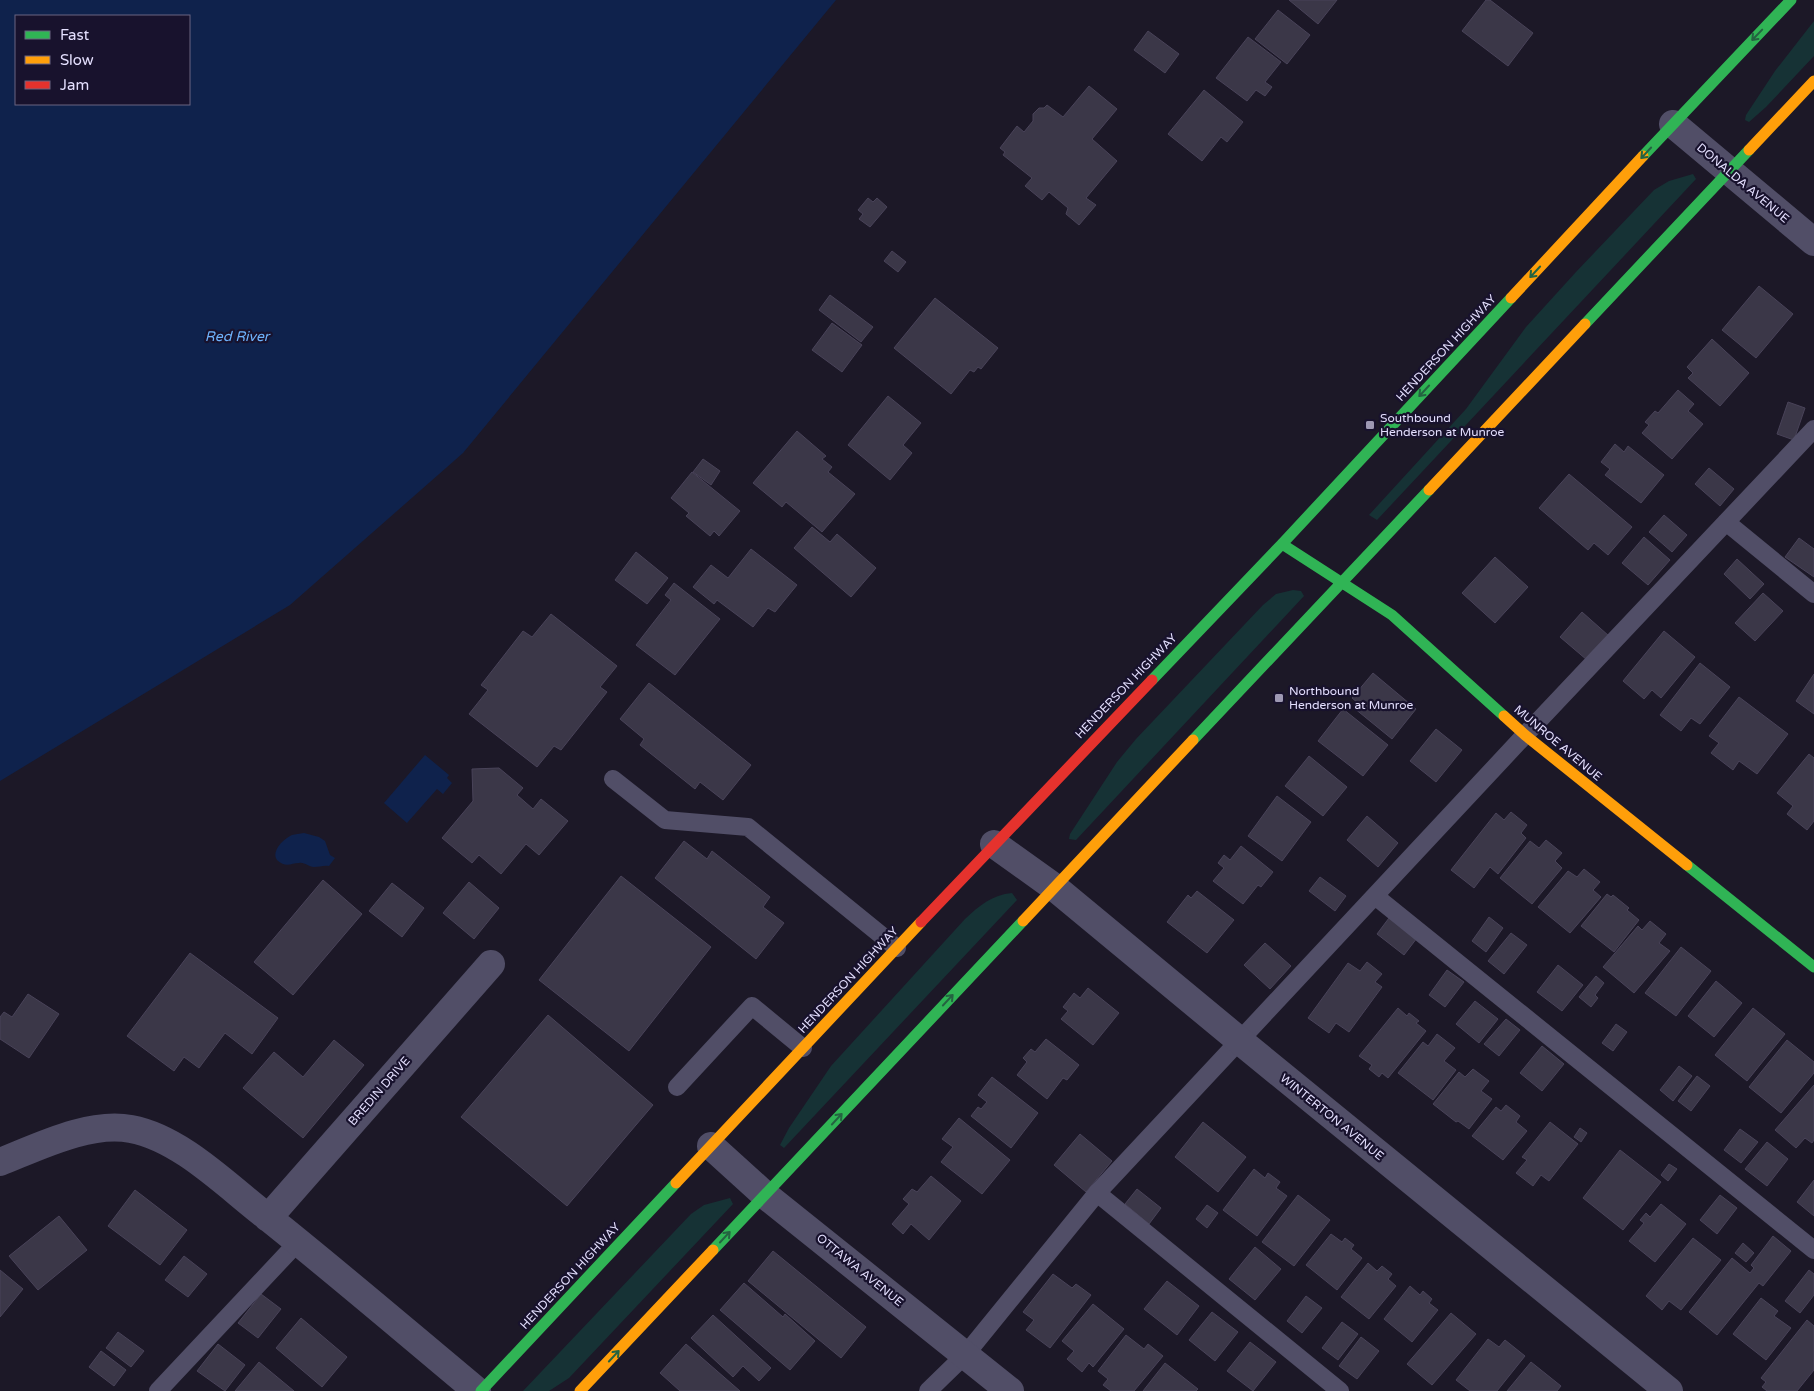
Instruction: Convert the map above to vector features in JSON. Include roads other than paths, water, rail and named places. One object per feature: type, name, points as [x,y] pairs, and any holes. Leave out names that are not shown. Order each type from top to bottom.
[{"type":"main road","name":"HENDERSON HIGHWAY","points":[[479,1391],[994,844],[1282,544],[1791,0]]},
{"type":"main road","points":[[580,1391],[1814,81]]},
{"type":"main road","name":"MUNROE AVENUE","points":[[1282,544],[1392,615],[1525,735],[1814,967]]},
{"type":"street","name":"DONALDA AVENUE","points":[[1673,124],[1728,172],[1814,242]]},
{"type":"street","name":"WINTERTON AVENUE","points":[[994,844],[1054,887],[1669,1391]]},
{"type":"street","name":"BREDIN DRIVE","points":[[268,1218],[491,964]]},
{"type":"street","points":[[0,1162],[79,1133],[114,1128],[131,1129],[156,1137],[176,1147],[195,1160],[479,1391]]},
{"type":"street","name":"OTTAWA AVENUE","points":[[711,1146],[765,1195],[1010,1391]]},
{"type":"lane","points":[[928,1391],[966,1354],[1097,1193],[1814,428]]},
{"type":"lane","points":[[1726,522],[1814,594]]},
{"type":"lane","points":[[613,779],[665,820],[748,827],[897,948]]},
{"type":"lane","points":[[1375,896],[1814,1250]]},
{"type":"lane","points":[[677,1087],[752,1006],[803,1048]]},
{"type":"lane","points":[[1097,1193],[1340,1391]]},
{"type":"lane","points":[[158,1391],[298,1242]]},
{"type":"water","name":"Red River","points":[[0,0],[836,0],[463,453],[290,605],[0,781]]},
{"type":"water","points":[[425,755],[449,775],[447,778],[452,783],[443,794],[437,789],[407,823],[384,803]]},
{"type":"water","points":[[304,833],[319,837],[325,841],[330,855],[335,858],[329,866],[312,867],[301,863],[285,865],[278,861],[275,853],[280,845],[292,835]]},
{"type":"place","name":"Southbound Henderson at Munroe","points":[[1370,425]]},
{"type":"place","name":"Northbound Henderson at Munroe","points":[[1279,698]]}]
